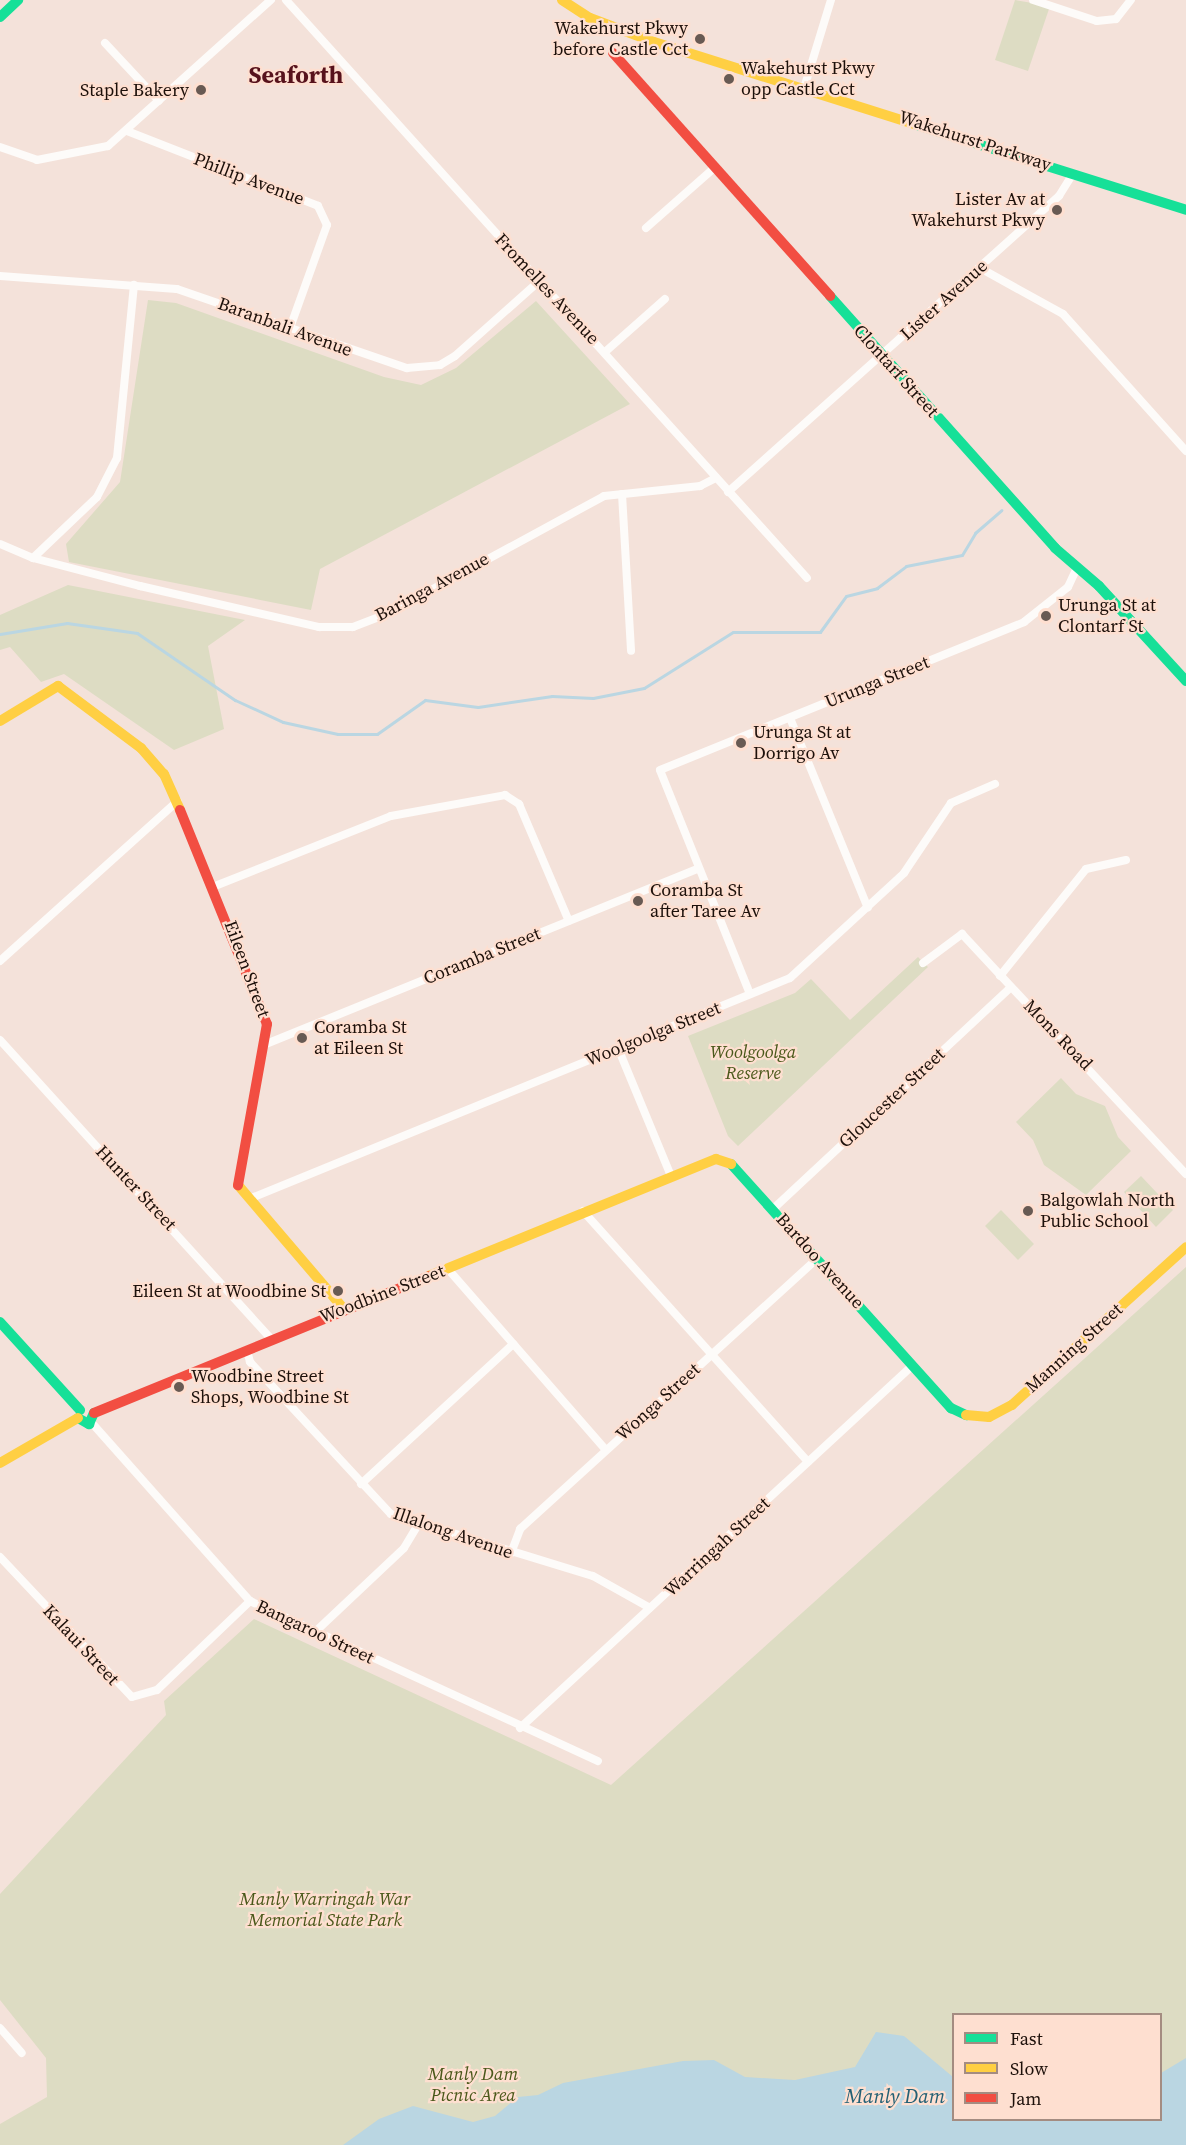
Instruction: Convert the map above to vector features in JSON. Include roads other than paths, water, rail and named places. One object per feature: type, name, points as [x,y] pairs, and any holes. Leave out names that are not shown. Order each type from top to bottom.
[{"type":"street","points":[[0,147],[37,160],[59,158],[108,146],[271,0]]},
{"type":"street","name":"Fromelles Avenue","points":[[286,0],[807,578]]},
{"type":"street","name":"Wakehurst Parkway","points":[[562,0],[590,18],[654,42],[805,86],[1186,210]]},
{"type":"street","points":[[805,86],[831,0]]},
{"type":"street","points":[[1033,0],[1097,21],[1116,19],[1131,0]]},
{"type":"street","points":[[0,17],[13,2]]},
{"type":"street","points":[[105,43],[159,101]]},
{"type":"street","name":"Clontarf Street","points":[[613,53],[713,169],[1076,570],[1099,586],[1186,681]]},
{"type":"street","name":"Phillip Avenue","points":[[127,131],[318,206],[327,225],[290,328]]},
{"type":"street","points":[[646,228],[713,169]]},
{"type":"street","name":"Lister Avenue","points":[[728,492],[1059,196],[1073,174]]},
{"type":"street","points":[[980,268],[1063,314],[1186,449]]},
{"type":"street","name":"Baranbali Avenue","points":[[0,276],[177,289],[386,363],[425,368],[455,356],[538,282]]},
{"type":"street","points":[[33,558],[97,497],[113,469],[134,285]]},
{"type":"street","points":[[605,352],[665,299]]},
{"type":"street","name":"Baringa Avenue","points":[[0,544],[33,558],[319,627],[353,627],[385,615],[583,506],[622,494],[700,486],[716,478]]},
{"type":"street","points":[[622,494],[631,651]]},
{"type":"street","name":"Urunga Street","points":[[698,868],[660,770],[1024,622],[1068,587],[1076,570]]},
{"type":"street","name":"Eileen Street","points":[[0,721],[58,686],[141,748],[178,801],[215,886],[265,1016],[266,1044],[236,1175],[249,1198],[344,1309]]},
{"type":"street","points":[[790,718],[868,908]]},
{"type":"street","name":"Woolgoolga Street","points":[[249,1198],[750,994],[814,961],[904,873],[951,804],[995,784]]},
{"type":"street","points":[[215,886],[391,816],[495,794],[512,798],[569,921]]},
{"type":"street","points":[[0,961],[178,801]]},
{"type":"street","points":[[1000,976],[1086,869],[1126,861]]},
{"type":"street","points":[[698,868],[750,994]]},
{"type":"street","name":"Coramba Street","points":[[266,1044],[698,868]]},
{"type":"street","name":"Mons Road","points":[[923,963],[962,934],[1186,1174]]},
{"type":"street","name":"Gloucester Street","points":[[773,1209],[1011,987]]},
{"type":"street","name":"Hunter Street","points":[[0,1040],[271,1339]]},
{"type":"street","points":[[618,1048],[671,1176]]},
{"type":"street","name":"Bardoo Avenue","points":[[671,1176],[723,1158],[773,1209],[951,1408]]},
{"type":"street","name":"Woodbine Street","points":[[93,1418],[271,1339],[448,1269],[671,1176]]},
{"type":"street","points":[[583,1211],[808,1462]]},
{"type":"street","name":"Manning Street","points":[[951,1408],[979,1418],[1000,1413],[1186,1247]]},
{"type":"street","name":"Wonga Street","points":[[511,1553],[520,1529],[818,1259]]},
{"type":"street","points":[[448,1269],[606,1449]]},
{"type":"street","points":[[0,1322],[79,1414],[93,1418]]},
{"type":"street","points":[[361,1484],[513,1344]]},
{"type":"street","name":"Illalong Avenue","points":[[247,1350],[250,1362],[391,1514],[418,1525],[593,1576],[650,1608]]},
{"type":"street","name":"Warringah Street","points":[[520,1728],[913,1365]]},
{"type":"street","points":[[0,1463],[79,1414]]},
{"type":"street","name":"Bangaroo Street","points":[[93,1418],[250,1601],[520,1728],[598,1761]]},
{"type":"street","points":[[315,1632],[404,1548],[418,1525]]},
{"type":"street","name":"Kalaui Street","points":[[0,1557],[132,1697],[157,1690],[250,1601]]},
{"type":"street","points":[[0,2028],[22,2053]]},
{"type":"water","name":"Manly Dam","points":[[876,2032],[904,2036],[952,2076],[952,2121],[1162,2121],[1162,2072],[1186,2058],[1186,2145],[343,2145],[379,2119],[413,2106],[473,2122],[495,2116],[518,2097],[538,2095],[563,2083],[683,2061],[714,2060],[745,2077],[795,2080],[855,2067]]},
{"type":"waterway","points":[[0,634],[67,623],[137,633],[235,700],[283,722],[338,734],[377,734],[425,700],[478,707],[552,696],[593,698],[644,688],[733,632],[820,632],[846,596],[877,588],[906,566],[962,555],[975,533],[1001,510]]},
{"type":"place","name":"Wakehurst Pkwy before Castle Cct","points":[[700,39]]},
{"type":"place","name":"Wakehurst Pkwy opp Castle Cct","points":[[729,79]]},
{"type":"place","name":"Staple Bakery","points":[[201,90]]},
{"type":"place","name":"Lister Av at Wakehurst Pkwy","points":[[1057,210]]},
{"type":"place","name":"Urunga St at Clontarf St","points":[[1046,616]]},
{"type":"place","name":"Urunga St at Dorrigo Av","points":[[741,743]]},
{"type":"place","name":"Coramba St after Taree Av","points":[[638,901]]},
{"type":"place","name":"Coramba St at Eileen St","points":[[302,1038]]},
{"type":"place","name":"Balgowlah North Public School","points":[[1028,1211]]},
{"type":"place","name":"Eileen St at Woodbine St","points":[[338,1291]]},
{"type":"place","name":"Woodbine Street Shops, Woodbine St","points":[[179,1387]]},
{"type":"district","name":"Seaforth","points":[[296,75]]},
{"type":"park label","name":"Woolgoolga Reserve","points":[[753,1063]]},
{"type":"park label","name":"Manly Warringah War Memorial State Park","points":[[325,1910]]},
{"type":"park label","name":"Manly Dam Picnic Area","points":[[473,2085]]}]
